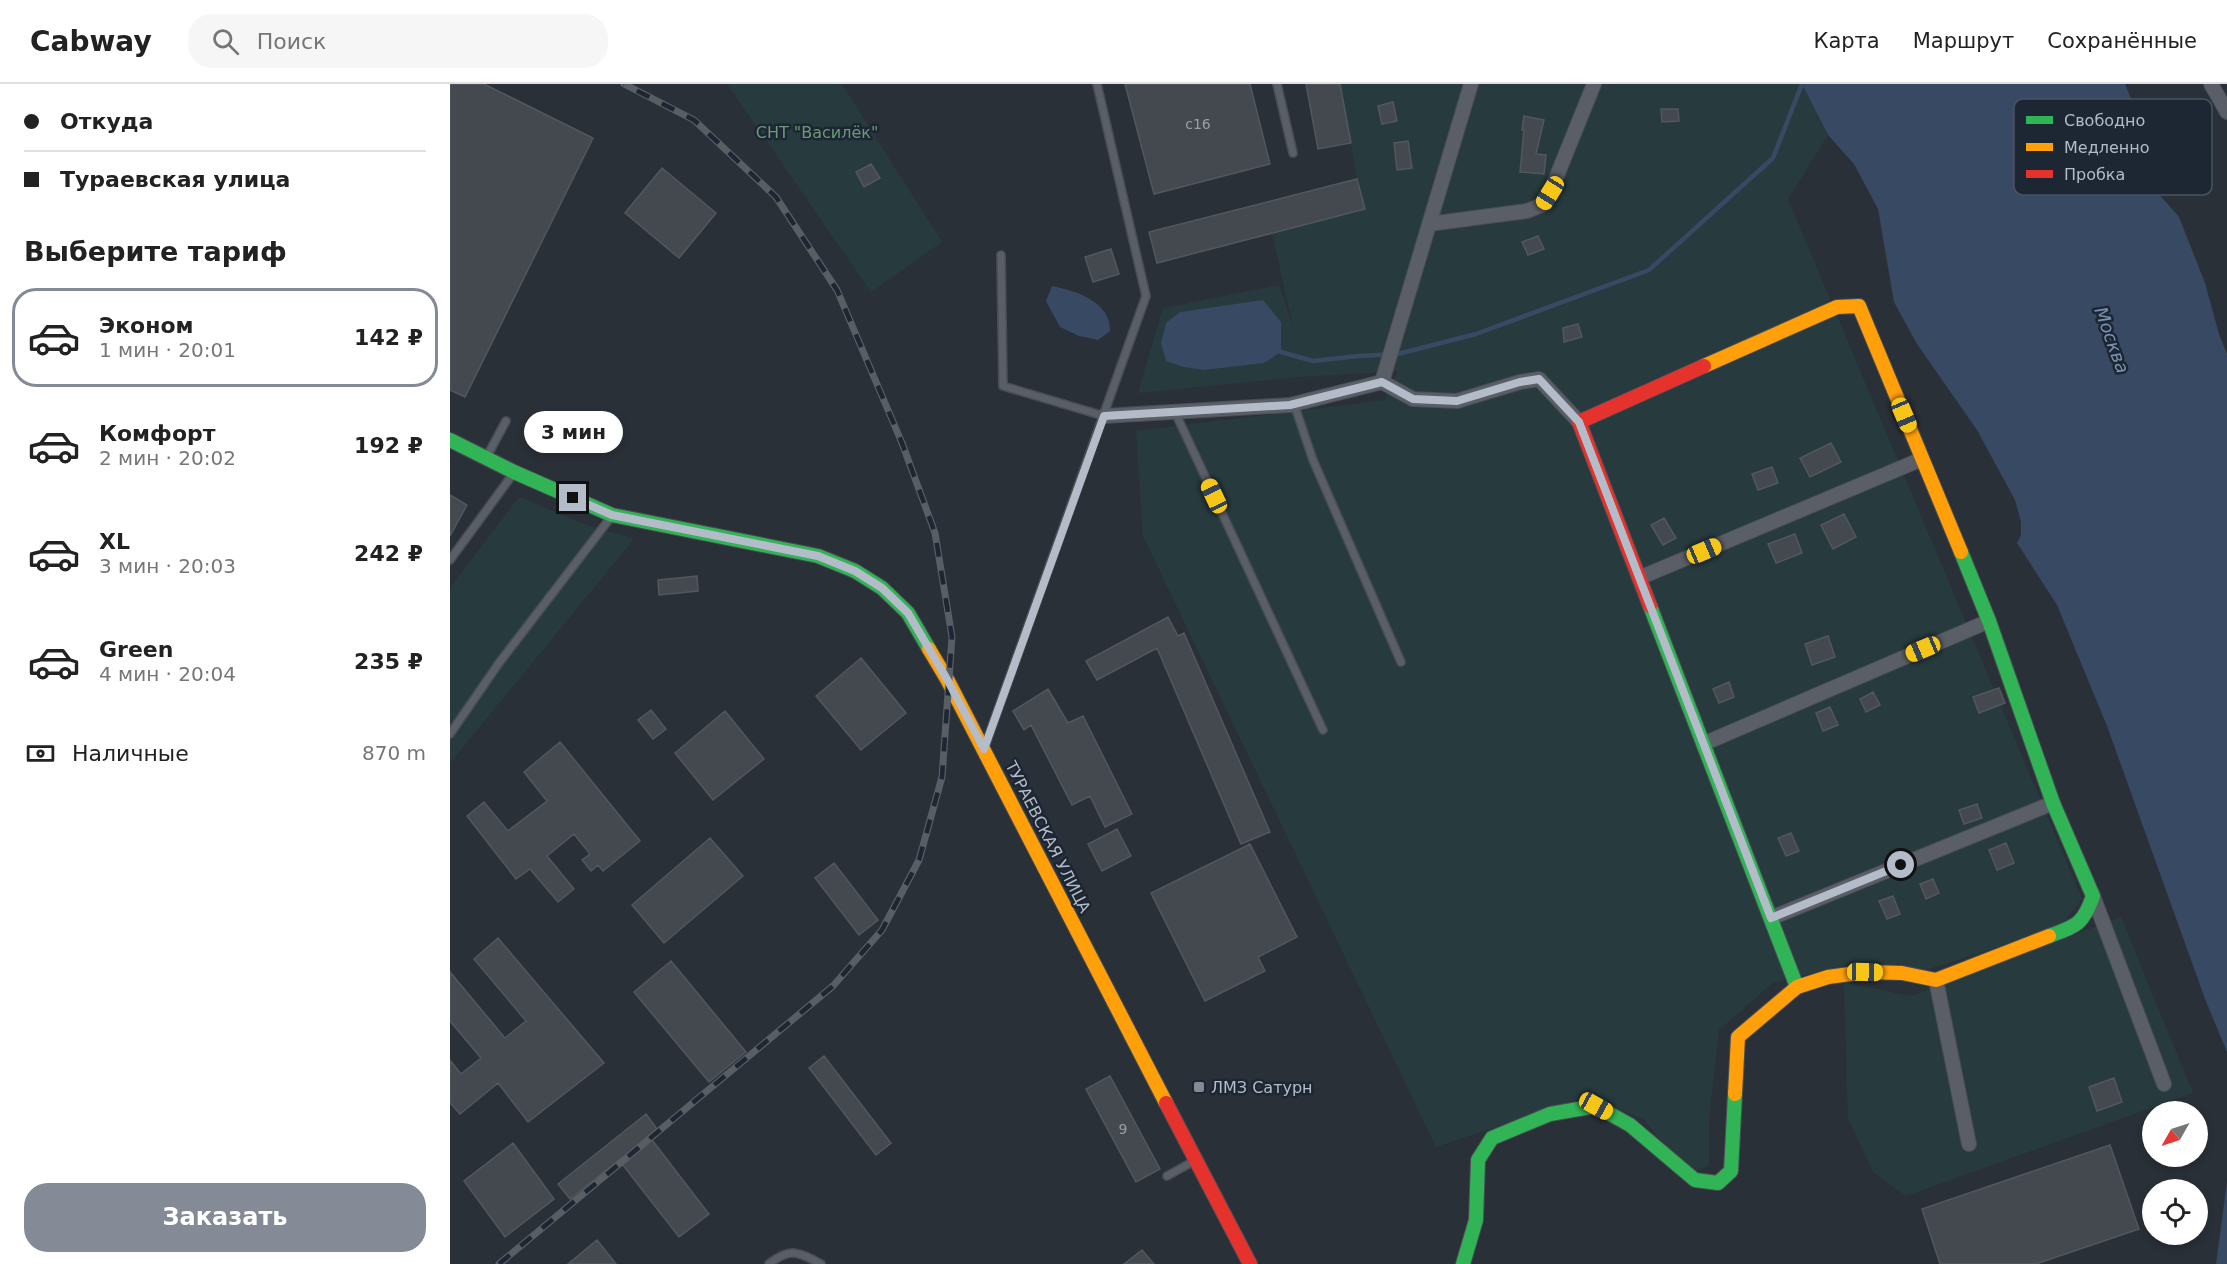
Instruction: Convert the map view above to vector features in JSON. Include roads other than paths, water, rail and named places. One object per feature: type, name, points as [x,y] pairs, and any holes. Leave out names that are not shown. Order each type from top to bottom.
[{"type":"street","points":[[1382,382],[1471,84]]},
{"type":"street","points":[[1429,224],[1527,211],[1542,205],[1550,193],[1594,84]]},
{"type":"street","points":[[2211,84],[2227,112]]},
{"type":"street","points":[[1579,422],[1837,308],[1859,306],[1989,621],[2053,803],[2093,896],[2164,1084]]},
{"type":"street","points":[[1104,416],[1294,404],[1382,382],[1413,399],[1457,401],[1520,382],[1539,379],[1579,422],[1797,987]]},
{"type":"street","name":"ТУРАЕВСКАЯ УЛИЦА","points":[[450,440],[514,472],[612,515],[818,556],[855,571],[882,588],[908,613],[984,749],[1250,1264]]},
{"type":"street","points":[[1639,578],[1923,459]]},
{"type":"street","points":[[1703,744],[1989,621]]},
{"type":"street","points":[[1771,918],[2053,803]]},
{"type":"street","points":[[1463,1264],[1476,1220],[1478,1160],[1492,1138],[1550,1114],[1596,1106],[1630,1125],[1695,1180],[1718,1183],[1731,1171],[1738,1037],[1797,987],[1828,977],[1865,972],[1902,973],[1936,980],[2070,928],[2086,916],[2093,896]]},
{"type":"street","points":[[1936,980],[1969,1144]]},
{"type":"lane","points":[[984,749],[1146,296],[1097,84]]},
{"type":"lane","points":[[1277,84],[1293,153]]},
{"type":"lane","points":[[1001,255],[1003,386],[1104,416]]},
{"type":"lane","points":[[1294,404],[1313,460],[1401,662]]},
{"type":"lane","points":[[1174,411],[1323,730]]},
{"type":"lane","points":[[486,458],[506,421]]},
{"type":"lane","points":[[450,561],[514,472]]},
{"type":"lane","points":[[450,734],[499,663],[612,515]]},
{"type":"lane","points":[[1167,1176],[1195,1160]]},
{"type":"lane","points":[[769,1264],[779,1256],[792,1252],[803,1254],[821,1264]]},
{"type":"water","name":"Москва","points":[[1802,84],[2125,84],[2131,99],[2014,99],[2014,195],[2160,195],[2179,217],[2205,283],[2227,354],[2227,1052],[2205,999],[2107,726],[2057,605],[2017,543],[2021,535],[2021,522],[2015,500],[1977,430],[1917,344],[1894,302],[1878,209],[1854,164],[1828,135]]},
{"type":"water","points":[[1052,286],[1082,295],[1099,305],[1109,321],[1110,331],[1098,340],[1079,336],[1060,327],[1046,301]]},
{"type":"water","points":[[1263,300],[1281,322],[1281,352],[1264,363],[1204,370],[1166,361],[1161,343],[1166,323],[1180,312]]},
{"type":"water","points":[[2227,1182],[2227,1264],[2216,1264]]},
{"type":"waterway","points":[[1281,352],[1313,361],[1398,354],[1476,334],[1649,270],[1773,158],[1802,84]]},
{"type":"railway","points":[[499,1264],[833,986],[882,930],[919,860],[942,777],[952,637],[935,533],[902,443],[837,290],[776,197],[694,120],[624,84]]},
{"type":"place","name":"ЛМЗ Сатурн","points":[[1199,1087]]},
{"type":"park label","name":"СНТ \"Василёк\"","points":[[817,132]]}]
